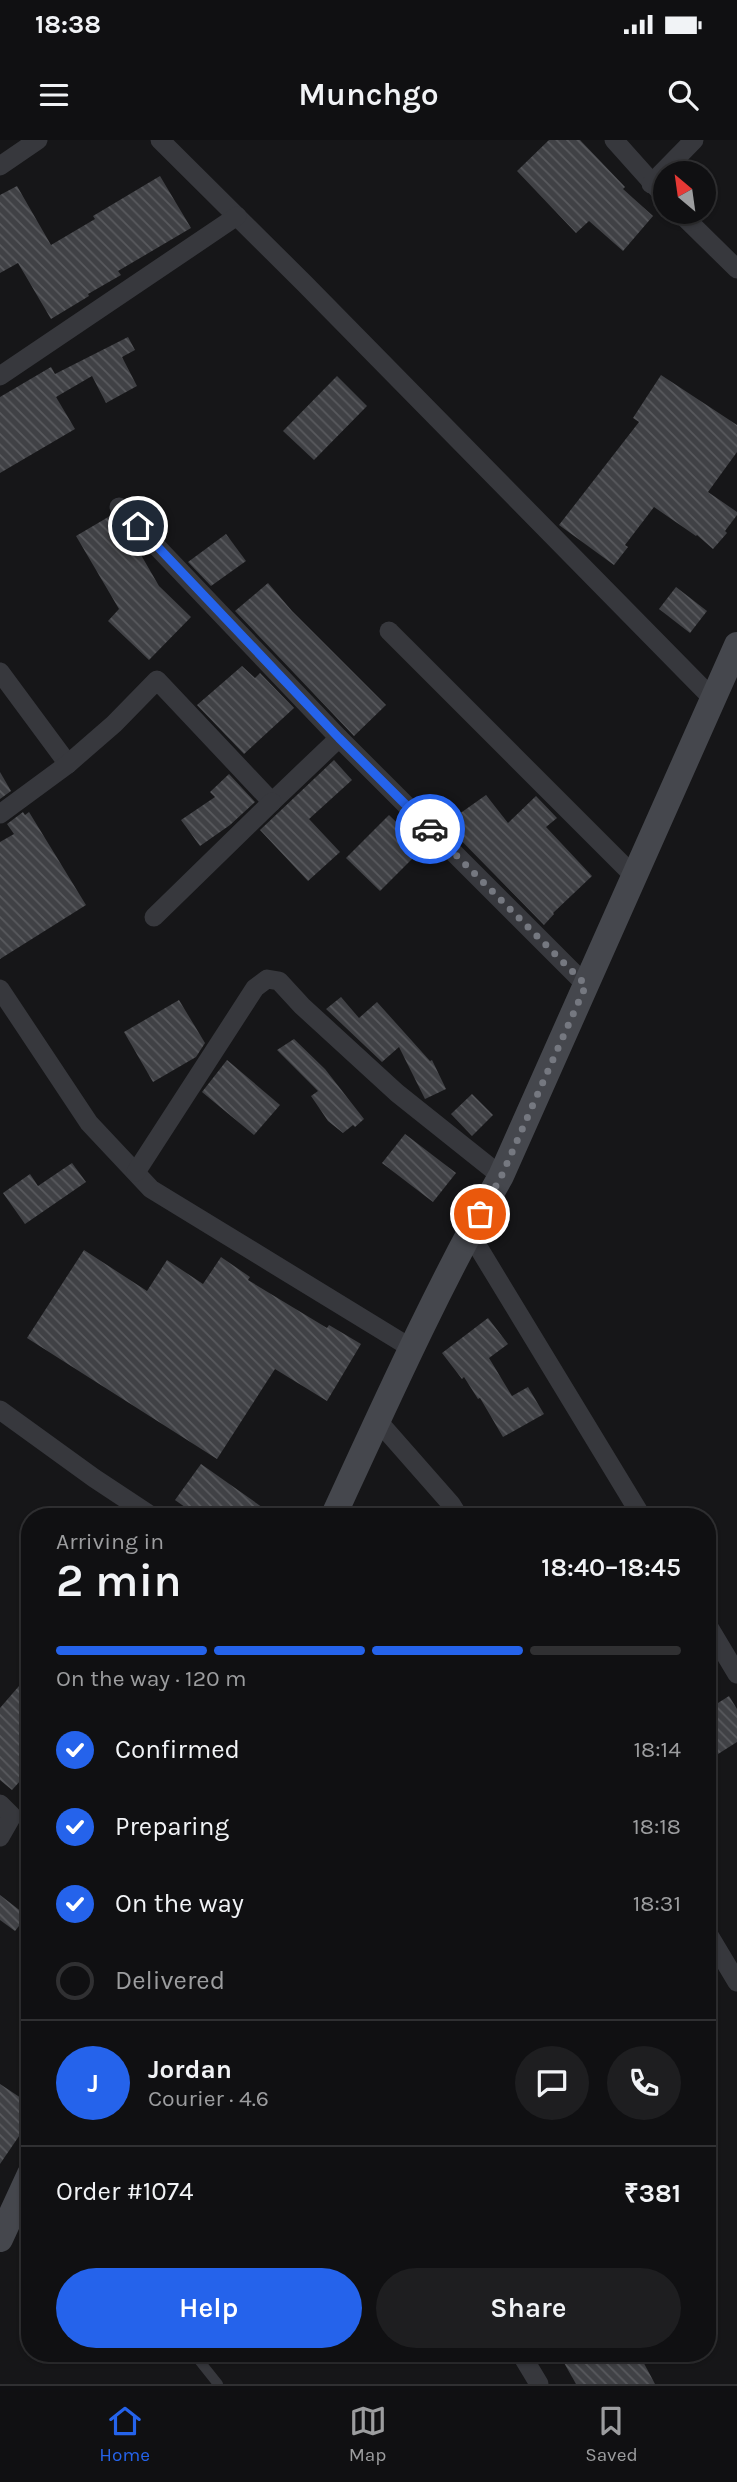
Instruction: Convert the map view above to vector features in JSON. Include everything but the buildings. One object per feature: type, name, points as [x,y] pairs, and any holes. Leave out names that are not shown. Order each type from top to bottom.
[{"type":"main road","points":[[337,1508],[411,1348],[469,1232],[501,1177],[737,645]]},
{"type":"main road","points":[[0,2239],[21,2194]]},
{"type":"street","points":[[0,166],[37,140]]},
{"type":"street","points":[[160,140],[713,699]]},
{"type":"street","points":[[614,140],[653,185]]},
{"type":"street","points":[[679,161],[694,140]]},
{"type":"street","points":[[0,376],[237,216]]},
{"type":"street","points":[[691,224],[737,269]]},
{"type":"street","points":[[119,507],[339,738],[586,985]]},
{"type":"street","points":[[389,631],[634,876]]},
{"type":"street","points":[[0,672],[68,764]]},
{"type":"street","points":[[0,814],[68,764],[114,724],[157,680],[272,802]]},
{"type":"street","points":[[154,917],[339,738]]},
{"type":"street","points":[[136,1172],[255,988],[267,979],[279,981],[302,1006],[397,1093],[501,1177]]},
{"type":"street","points":[[3,1001],[89,1123],[151,1189],[411,1348]]},
{"type":"street","points":[[469,1232],[637,1508]]},
{"type":"street","points":[[0,1410],[139,1508]]},
{"type":"street","points":[[378,1421],[453,1508]]},
{"type":"street","points":[[716,1634],[731,1650],[737,1674]]},
{"type":"street","points":[[0,1804],[12,1816],[0,1837]]},
{"type":"street","points":[[716,1947],[737,1982]]},
{"type":"street","points":[[527,2362],[539,2384]]},
{"type":"lane","points":[[200,2362],[218,2384]]},
{"type":"way so far","points":[[430,829],[586,985],[501,1177],[480,1214]]},
{"type":"route","points":[[138,526],[339,738],[430,829]]}]
